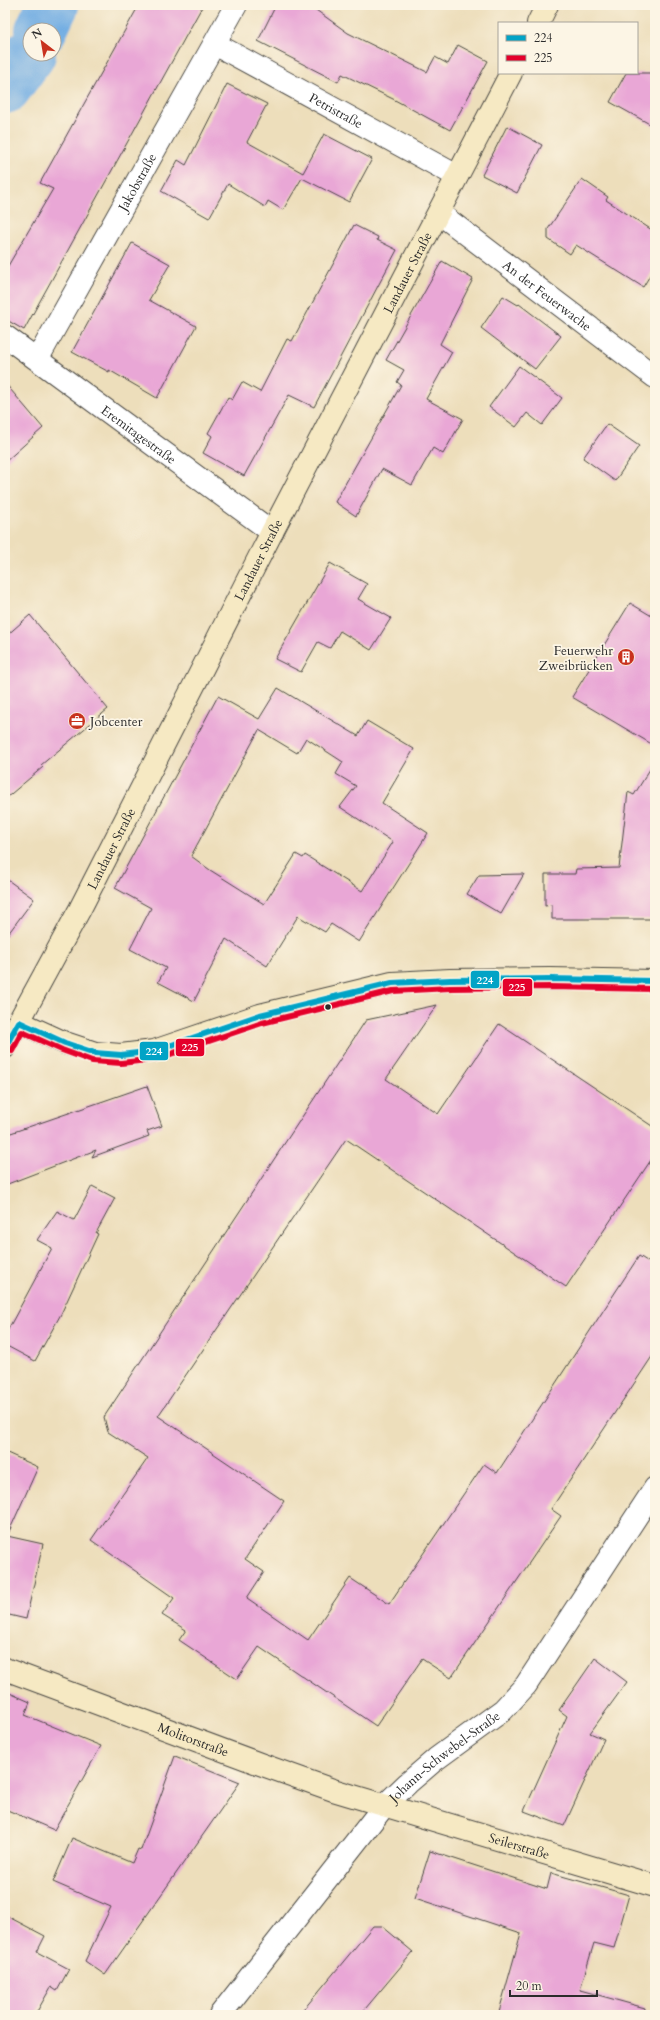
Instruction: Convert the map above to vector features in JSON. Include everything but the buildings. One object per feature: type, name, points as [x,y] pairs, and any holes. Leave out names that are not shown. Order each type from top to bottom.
[{"type":"main road","points":[[538,22],[547,5]]},
{"type":"main road","name":"Landauer Straße","points":[[5,1047],[84,902],[272,532],[510,74]]},
{"type":"main road","points":[[19,1022],[65,1043],[87,1051],[121,1056],[154,1051],[260,1015],[392,983],[481,979],[655,981]]},
{"type":"main road","name":"Molitorstraße","points":[[5,1669],[260,1764],[384,1806]]},
{"type":"main road","name":"Seilerstraße","points":[[384,1806],[655,1886]]},
{"type":"street","name":"Jakobstraße","points":[[38,358],[236,5]]},
{"type":"street","name":"Petristraße","points":[[215,44],[457,176]]},
{"type":"street","name":"An der Feuerwache","points":[[439,213],[655,376]]},
{"type":"street","name":"Eremitagestraße","points":[[5,336],[38,358],[272,532]]},
{"type":"street","name":"Johann-Schwebel-Straße","points":[[220,2015],[384,1806],[436,1759],[503,1710],[526,1685],[655,1488]]},
{"type":"waterway","points":[[45,22],[53,5]]},
{"type":"waterway","points":[[5,88],[24,62]]},
{"type":"transit line","name":"224","points":[[5,1047],[19,1022],[65,1043],[95,1053],[121,1055],[154,1051],[260,1015],[392,983],[450,980],[550,979],[655,981]]},
{"type":"transit line","name":"225","points":[[12,1051],[22,1032],[62,1050],[92,1061],[121,1063],[156,1059],[262,1023],[393,991],[450,988],[550,987],[655,989]]},
{"type":"place","name":"Feuerwehr Zweibrücken","points":[[626,657]]},
{"type":"place","name":"Jobcenter","points":[[77,721]]}]
